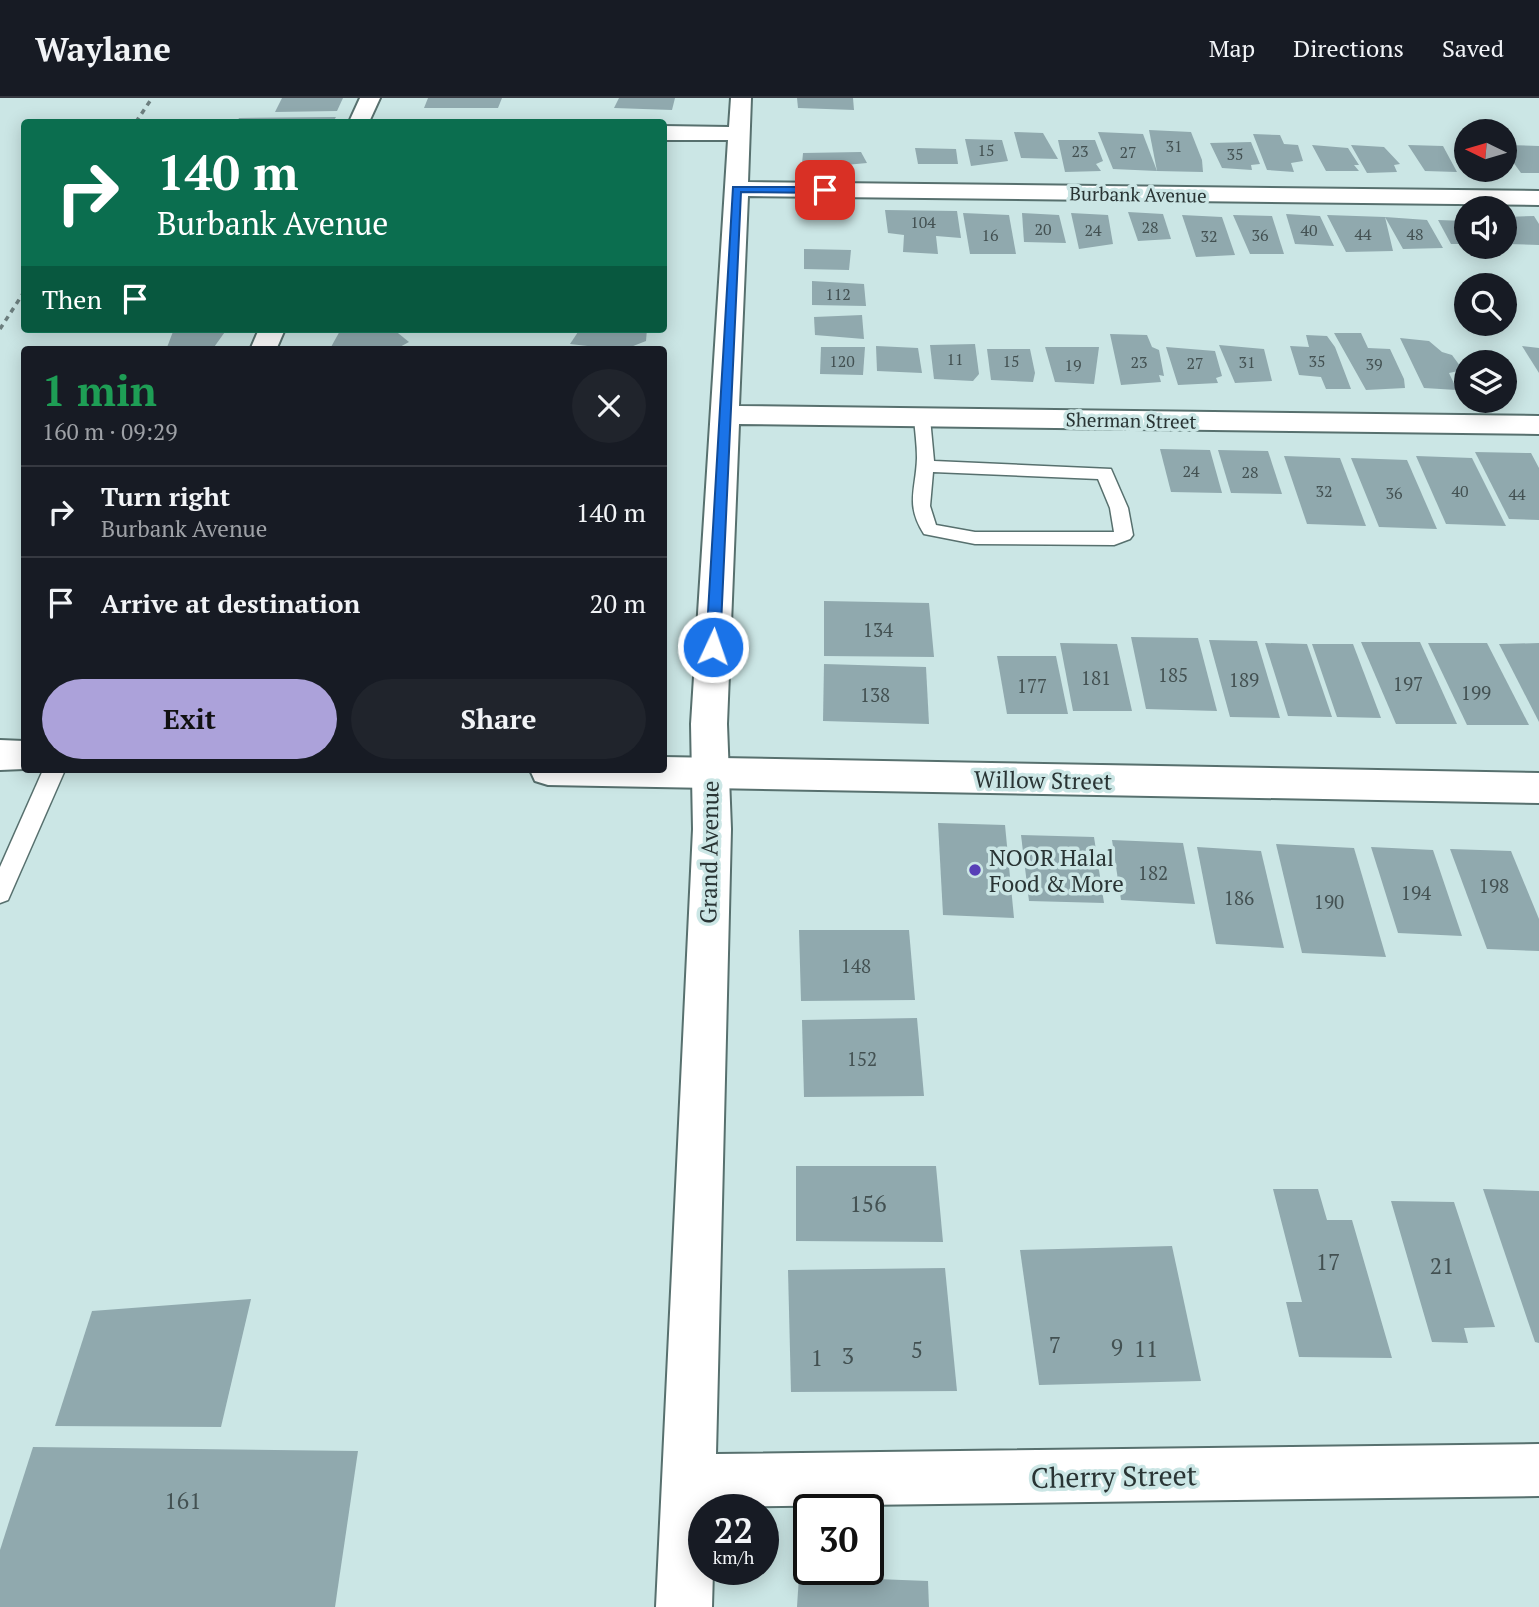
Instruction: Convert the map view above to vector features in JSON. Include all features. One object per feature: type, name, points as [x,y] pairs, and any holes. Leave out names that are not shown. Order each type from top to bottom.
[{"type":"street","points":[[360,119],[370,98]]},
{"type":"street","points":[[667,131],[740,116]]},
{"type":"street","name":"Grand Avenue","points":[[684,1607],[712,829],[709,724],[740,116]]},
{"type":"street","name":"Burbank Avenue","points":[[737,189],[1539,198]]},
{"type":"street","name":"Sherman Street","points":[[724,415],[1539,425]]},
{"type":"street","points":[[0,755],[21,755]]},
{"type":"street","name":"Willow Street","points":[[667,773],[1539,788]]},
{"type":"street","name":"Cherry Street","points":[[689,1481],[1539,1470]]},
{"type":"lane","points":[[922,418],[925,466],[920,506],[921,517],[930,530],[975,538],[1114,539],[1124,534],[1119,508],[1105,473],[925,466]]},
{"type":"lane","points":[[0,893],[7,861],[52,773]]},
{"type":"building","points":[[282,98],[343,98],[337,111],[275,112]]},
{"type":"building","points":[[428,98],[502,98],[498,108],[424,108]]},
{"type":"building","points":[[619,98],[675,98],[672,110],[614,108]]},
{"type":"building","points":[[797,98],[853,98],[854,110],[798,108]]},
{"type":"building","points":[[336,117],[335,119],[239,118]]},
{"type":"building","points":[[1149,130],[1191,132],[1202,160],[1203,172],[1157,171]]},
{"type":"building","points":[[1014,132],[1043,133],[1058,159],[1021,158]]},
{"type":"building","points":[[1098,132],[1143,134],[1157,171],[1113,169]]},
{"type":"building","points":[[1253,134],[1280,135],[1284,144],[1298,145],[1303,161],[1291,163],[1294,172],[1267,170]]},
{"type":"building","points":[[965,139],[1002,140],[1008,161],[971,166]]},
{"type":"building","points":[[1058,140],[1095,140],[1103,161],[1096,164],[1101,171],[1065,172]]},
{"type":"building","points":[[1251,142],[1260,164],[1251,165],[1252,170],[1222,168],[1210,143]]},
{"type":"building","points":[[1312,145],[1348,148],[1359,165],[1354,165],[1359,171],[1326,171]]},
{"type":"building","points":[[1351,145],[1384,147],[1400,164],[1394,165],[1397,172],[1367,173]]},
{"type":"building","points":[[1408,145],[1443,146],[1454,166],[1454,172],[1425,171]]},
{"type":"building","points":[[1517,145],[1539,146],[1539,173],[1521,173],[1517,168]]},
{"type":"building","points":[[915,148],[956,149],[958,164],[918,164]]},
{"type":"building","points":[[861,152],[867,163],[835,166],[802,164],[803,153]]},
{"type":"building","points":[[885,210],[957,211],[961,238],[936,236],[938,254],[903,252],[904,235],[888,233]]},
{"type":"building","points":[[1128,212],[1163,214],[1171,239],[1138,241]]},
{"type":"building","points":[[963,213],[1009,215],[1016,254],[970,254]]},
{"type":"building","points":[[1022,213],[1059,215],[1066,243],[1024,242]]},
{"type":"building","points":[[1071,213],[1108,215],[1113,244],[1079,249]]},
{"type":"building","points":[[1286,214],[1320,216],[1334,246],[1295,244]]},
{"type":"building","points":[[1182,215],[1222,217],[1235,255],[1196,257]]},
{"type":"building","points":[[1233,215],[1272,216],[1284,254],[1250,254]]},
{"type":"building","points":[[1327,215],[1385,217],[1393,251],[1346,252]]},
{"type":"building","points":[[1534,216],[1539,224],[1539,245],[1517,244],[1517,217]]},
{"type":"building","points":[[1385,217],[1427,220],[1443,248],[1403,249]]},
{"type":"building","points":[[1438,220],[1454,221],[1454,244],[1451,244]]},
{"type":"building","points":[[804,249],[851,250],[849,270],[804,269]]},
{"type":"building","points":[[812,281],[864,284],[866,306],[812,305]]},
{"type":"building","points":[[862,315],[864,339],[815,335],[814,317]]},
{"type":"building","points":[[172,333],[224,333],[215,346],[168,346]]},
{"type":"building","points":[[339,333],[398,333],[409,342],[402,346],[332,346]]},
{"type":"building","points":[[577,333],[647,333],[646,341],[633,346],[570,344]]},
{"type":"building","points":[[1334,333],[1361,333],[1368,348],[1390,349],[1404,379],[1405,388],[1366,390]]},
{"type":"building","points":[[1110,334],[1147,335],[1152,347],[1159,350],[1164,376],[1159,375],[1161,382],[1121,385]]},
{"type":"building","points":[[1306,335],[1327,336],[1335,347],[1351,389],[1326,389],[1321,377],[1299,375],[1290,346],[1309,347]]},
{"type":"building","points":[[1400,338],[1429,341],[1454,358],[1454,372],[1449,373],[1454,390],[1424,388]]},
{"type":"building","points":[[975,344],[979,374],[973,381],[934,379],[930,345]]},
{"type":"building","points":[[1219,345],[1264,349],[1272,381],[1235,383]]},
{"type":"building","points":[[876,346],[918,348],[922,373],[877,371]]},
{"type":"building","points":[[1522,346],[1539,348],[1539,373]]},
{"type":"building","points":[[821,347],[865,347],[863,375],[820,374]]},
{"type":"building","points":[[1045,347],[1099,347],[1094,384],[1055,382]]},
{"type":"building","points":[[1166,347],[1215,351],[1222,376],[1216,378],[1218,383],[1178,385]]},
{"type":"building","points":[[987,349],[1030,349],[1035,373],[1033,382],[991,380]]},
{"type":"building","points":[[1160,449],[1210,450],[1222,493],[1171,492]]},
{"type":"building","points":[[1218,450],[1268,451],[1282,494],[1231,493]]},
{"type":"building","points":[[1475,452],[1531,453],[1539,468],[1539,520],[1509,519]]},
{"type":"building","points":[[1284,456],[1340,458],[1366,526],[1307,524]]},
{"type":"building","points":[[1416,456],[1472,458],[1506,526],[1446,524]]},
{"type":"building","points":[[1351,458],[1407,460],[1437,529],[1379,527]]},
{"type":"building","points":[[824,601],[929,603],[934,657],[824,656]]},
{"type":"building","points":[[1131,637],[1198,638],[1217,711],[1146,709]]},
{"type":"building","points":[[1209,640],[1257,641],[1280,718],[1230,717]]},
{"type":"building","points":[[1361,642],[1420,642],[1457,724],[1396,724]]},
{"type":"building","points":[[1060,643],[1117,644],[1132,711],[1073,711]]},
{"type":"building","points":[[1265,643],[1307,644],[1332,717],[1288,716]]},
{"type":"building","points":[[1428,643],[1487,643],[1529,725],[1467,725]]},
{"type":"building","points":[[1539,643],[1539,722],[1499,644]]},
{"type":"building","points":[[1312,644],[1353,644],[1381,718],[1337,717]]},
{"type":"building","points":[[997,656],[1056,656],[1068,714],[1007,714]]},
{"type":"building","points":[[824,664],[926,667],[929,724],[823,721]]},
{"type":"building","name":"NOOR Halal Food & More","points":[[938,823],[1005,825],[1014,918],[943,915]]},
{"type":"building","points":[[1021,835],[1094,837],[1104,903],[1029,901]]},
{"type":"building","points":[[1112,840],[1183,843],[1195,904],[1121,900]]},
{"type":"building","points":[[1276,844],[1354,848],[1386,957],[1302,953]]},
{"type":"building","points":[[1197,847],[1261,851],[1284,948],[1216,944]]},
{"type":"building","points":[[1371,847],[1433,850],[1462,936],[1398,933]]},
{"type":"building","points":[[1450,849],[1511,851],[1539,919],[1539,951],[1487,949]]},
{"type":"building","points":[[799,930],[909,930],[915,1000],[801,1001]]},
{"type":"building","points":[[917,1018],[924,1096],[804,1097],[802,1020]]},
{"type":"building","points":[[796,1166],[936,1166],[943,1242],[796,1241]]},
{"type":"building","points":[[1273,1189],[1318,1189],[1327,1220],[1352,1220],[1392,1358],[1299,1357],[1286,1302],[1302,1302]]},
{"type":"building","points":[[1483,1189],[1539,1191],[1539,1343],[1535,1342]]},
{"type":"building","points":[[1391,1201],[1454,1202],[1495,1327],[1464,1328],[1468,1343],[1432,1342]]},
{"type":"building","points":[[1172,1246],[1201,1381],[1039,1385],[1020,1250]]},
{"type":"building","points":[[945,1268],[957,1391],[791,1392],[788,1270]]},
{"type":"building","points":[[251,1299],[221,1427],[55,1426],[92,1311]]},
{"type":"building","points":[[33,1447],[358,1451],[335,1607],[0,1607],[0,1550]]},
{"type":"building","points":[[884,1579],[928,1581],[929,1607],[797,1607],[798,1585],[884,1585]]},
{"type":"railway","points":[[138,119],[152,98]]},
{"type":"railway","points":[[0,329],[21,297]]},
{"type":"place","name":"NOOR Halal Food & More","points":[[975,870]]},
{"type":"route","points":[[713,647],[737,189],[825,190]]}]
